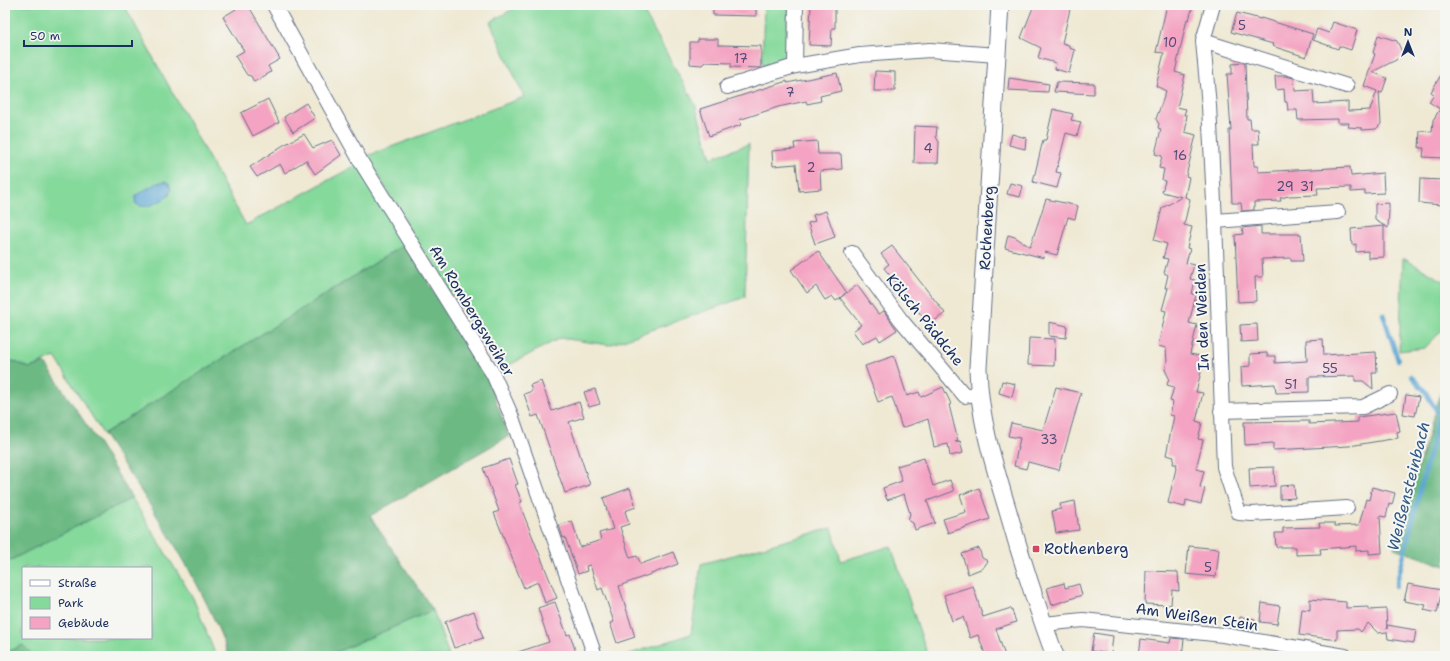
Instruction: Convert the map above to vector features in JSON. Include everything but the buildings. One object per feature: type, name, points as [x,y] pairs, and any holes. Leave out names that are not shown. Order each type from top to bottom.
[{"type":"street","name":"Am Rombergsweiher","points":[[274,5],[361,162],[493,374],[517,431],[594,656]]},
{"type":"street","points":[[795,66],[796,5]]},
{"type":"street","name":"Rothenberg","points":[[1000,5],[978,368],[979,393],[989,447],[1023,562],[1055,656]]},
{"type":"street","name":"In den Weiden","points":[[1212,5],[1203,41],[1209,106],[1215,221],[1224,467],[1239,513],[1252,514],[1347,508]]},
{"type":"street","points":[[1203,41],[1347,86]]},
{"type":"street","points":[[727,87],[795,66],[860,55],[930,50],[997,55]]},
{"type":"street","points":[[1215,221],[1338,212]]},
{"type":"street","name":"Kölsch Päddche","points":[[852,253],[901,320],[965,396],[979,393]]},
{"type":"street","points":[[1221,411],[1363,407],[1390,394]]},
{"type":"street","name":"Am Weißen Stein","points":[[1044,624],[1083,620],[1223,635],[1284,651],[1345,656]]},
{"type":"green space","points":[[5,5],[124,5],[246,225],[358,164],[405,244],[103,434],[55,357],[30,368],[5,358]]},
{"type":"green space","points":[[520,5],[640,5],[695,104],[711,158],[749,144],[745,297],[609,345],[560,338],[502,369],[415,239],[367,156],[524,97],[490,22]]},
{"type":"green space","points":[[764,5],[789,5],[787,59],[762,66]]},
{"type":"green space","points":[[405,244],[486,375],[509,436],[370,516],[433,610],[327,656],[229,656],[217,626],[189,569],[156,514],[103,434]]},
{"type":"green space","points":[[1403,258],[1445,282],[1445,327],[1425,348],[1399,351]]},
{"type":"green space","points":[[5,358],[30,368],[45,363],[96,439],[132,498],[5,563]]},
{"type":"green space","points":[[1445,378],[1445,566],[1394,548]]},
{"type":"green space","points":[[132,498],[193,598],[216,656],[34,656],[23,645],[5,653],[5,563]]},
{"type":"green space","points":[[832,528],[841,561],[891,546],[928,656],[624,656],[691,634],[701,564]]},
{"type":"green space","points":[[433,610],[449,656],[327,656]]},
{"type":"green space","points":[[23,645],[34,656],[5,656],[5,653]]},
{"type":"water","points":[[165,181],[169,183],[171,189],[169,196],[148,206],[135,203],[136,195],[157,183]]},
{"type":"waterway","name":"Weißensteinbach","points":[[1383,314],[1398,360]]},
{"type":"waterway","name":"Weißensteinbach","points":[[1396,586],[1439,415],[1425,391],[1411,376]]},
{"type":"place","name":"Rothenberg","points":[[1036,549]]}]
